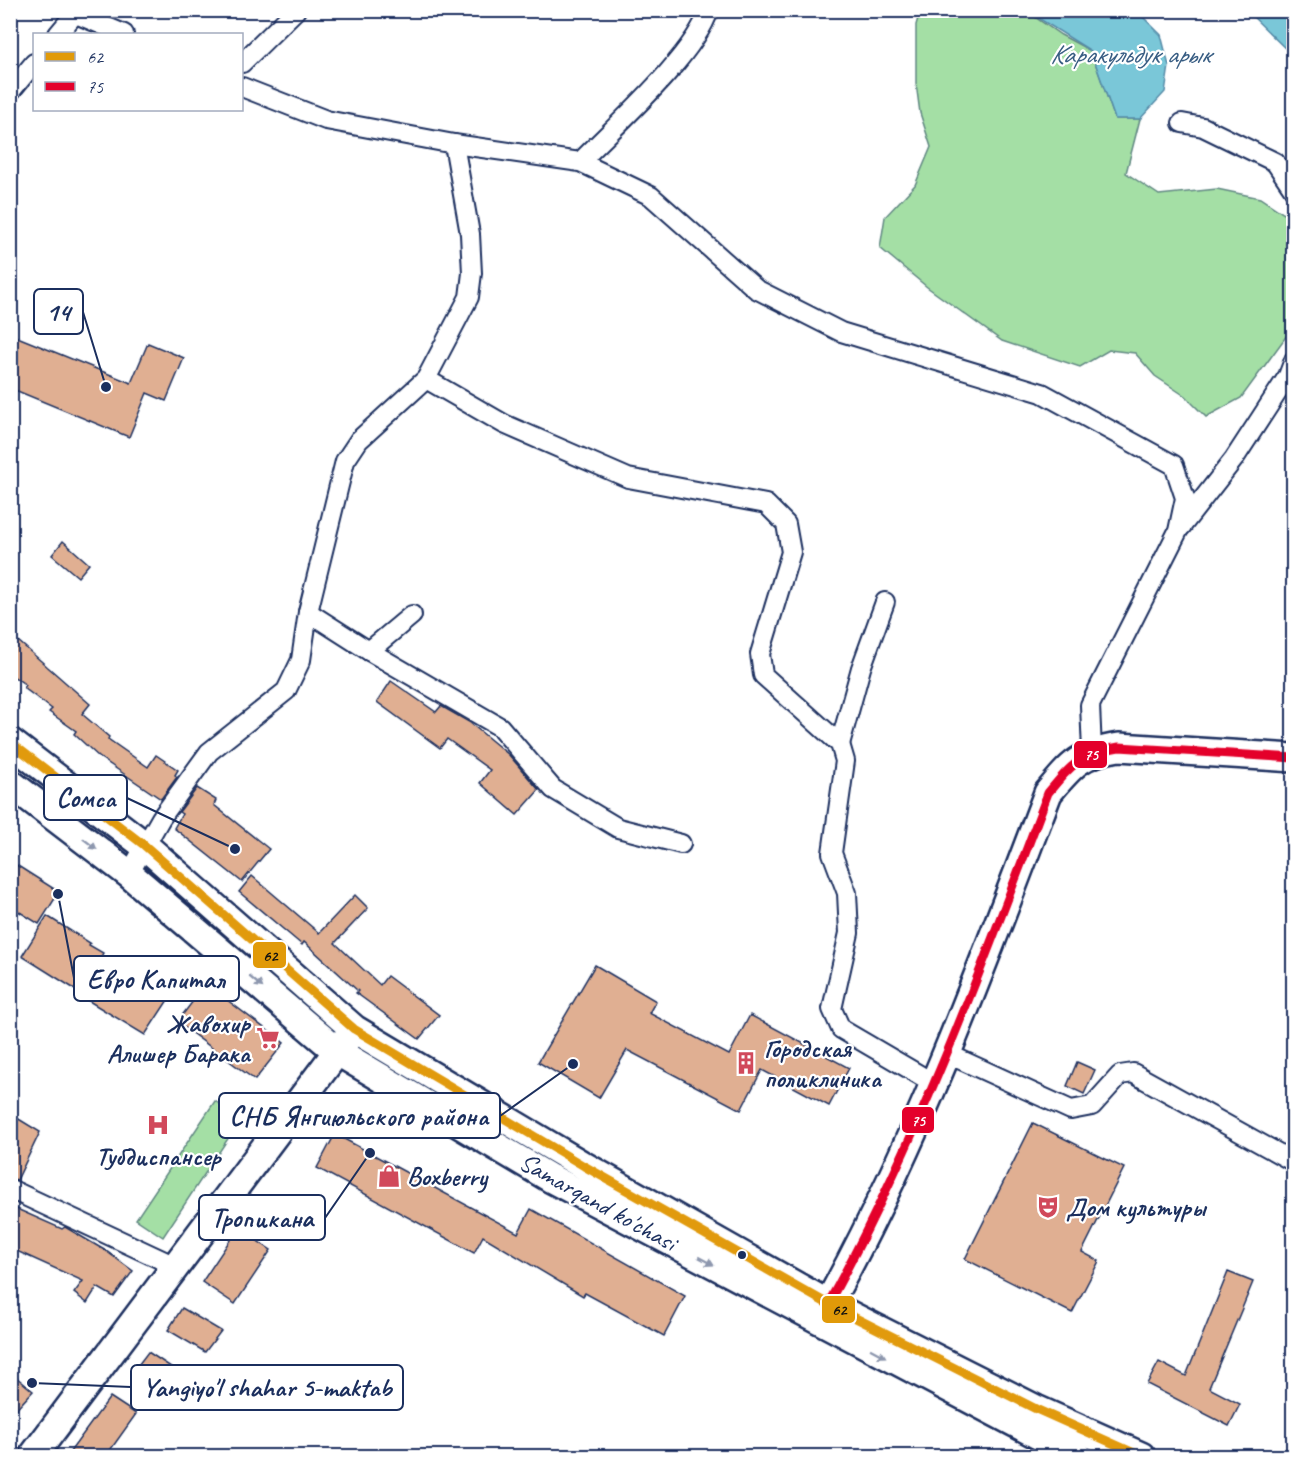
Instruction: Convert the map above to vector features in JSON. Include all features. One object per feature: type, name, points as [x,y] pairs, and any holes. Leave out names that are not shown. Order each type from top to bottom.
[{"type":"main road","name":"Samarqand ko'chasi","points":[[10,742],[144,845],[354,1029],[573,1160],[828,1304],[1036,1409],[1141,1456]]},
{"type":"main road","points":[[828,1304],[948,1054],[1048,793],[1068,769],[1092,751],[1119,747],[1293,758]]},
{"type":"main road","name":"Samarqand ko'chasi","points":[[10,783],[129,874],[338,1052],[550,1178],[1078,1456]]},
{"type":"main road","points":[[33,1456],[354,1029]]},
{"type":"street","points":[[243,62],[296,10]]},
{"type":"street","points":[[580,162],[670,69],[705,23],[709,10]]},
{"type":"street","points":[[59,33],[77,12],[122,33]]},
{"type":"street","points":[[10,92],[33,64]]},
{"type":"street","points":[[243,87],[326,120],[454,144],[580,162],[651,195],[756,289],[841,332],[1042,393],[1174,465],[1185,498],[1178,531]]},
{"type":"street","points":[[1182,123],[1203,127],[1275,162],[1293,190]]},
{"type":"street","points":[[129,874],[144,845],[182,787],[209,752],[286,691],[301,660],[308,612],[345,461],[360,440],[426,379],[469,297],[472,273],[470,234],[454,144]]},
{"type":"street","points":[[1092,751],[1090,705],[1178,531],[1234,459],[1288,376],[1293,360]]},
{"type":"street","points":[[426,379],[504,424],[628,478],[766,504],[786,524],[791,552],[760,654],[763,675],[840,744],[845,761],[832,853],[847,893],[849,933],[832,1009],[841,1029],[935,1084]]},
{"type":"street","points":[[840,744],[861,668],[885,602]]},
{"type":"street","points":[[308,612],[369,651],[500,727],[553,789],[618,828],[681,844]]},
{"type":"street","points":[[369,651],[412,615]]},
{"type":"street","points":[[948,1054],[1071,1110],[1092,1106],[1120,1075],[1133,1073],[1293,1162]]},
{"type":"street","points":[[10,1190],[177,1267]]},
{"type":"green space","points":[[920,11],[1026,11],[1061,35],[1091,51],[1115,119],[1140,119],[1126,173],[1159,195],[1217,189],[1260,198],[1293,220],[1293,327],[1241,398],[1206,417],[1185,396],[1155,376],[1135,353],[1109,350],[1080,367],[1002,341],[927,287],[880,248],[885,217],[915,185],[931,147],[920,113],[916,83],[916,25]]},
{"type":"green space","points":[[215,1101],[241,1119],[163,1237],[136,1219]]},
{"type":"water","name":"Каракульдук арык","points":[[1027,11],[1137,11],[1161,35],[1169,66],[1165,92],[1140,119],[1115,119],[1091,51]]},
{"type":"water","name":"Каракульдук арык","points":[[1247,11],[1293,11],[1293,56]]},
{"type":"building","points":[[10,334],[131,383],[148,343],[184,358],[166,401],[147,393],[129,437],[10,388]]},
{"type":"building","points":[[63,541],[89,564],[78,577],[52,555]]},
{"type":"building","points":[[17,640],[90,704],[82,714],[109,737],[108,739],[148,767],[156,755],[178,770],[175,775],[177,777],[161,799],[99,757],[74,734],[76,731],[49,712],[52,709],[10,674],[10,648]]},
{"type":"building","points":[[391,681],[436,712],[441,706],[469,722],[509,755],[539,790],[517,815],[480,783],[490,770],[447,739],[440,748],[377,702]]},
{"type":"building","points":[[197,788],[216,800],[214,805],[269,849],[242,882],[174,828],[182,814],[179,812]]},
{"type":"building","points":[[10,861],[59,892],[39,924],[10,906]]},
{"type":"building","points":[[252,876],[319,933],[355,895],[368,908],[335,943],[380,985],[387,976],[439,1015],[419,1039],[356,993],[358,991],[304,942],[302,945],[239,892]]},
{"type":"building","points":[[47,916],[90,943],[89,945],[103,953],[101,957],[168,1000],[145,1035],[79,995],[81,993],[22,956]]},
{"type":"building","points":[[595,965],[656,1001],[649,1013],[729,1055],[750,1015],[849,1068],[829,1106],[762,1070],[741,1110],[627,1050],[599,1098],[538,1062]]},
{"type":"building","points":[[206,984],[284,1043],[255,1080],[177,1022]]},
{"type":"building","points":[[1077,1062],[1095,1070],[1084,1094],[1067,1086]]},
{"type":"building","points":[[17,1118],[40,1132],[17,1180],[10,1178],[10,1139]]},
{"type":"building","name":"Дом культуры","points":[[1033,1123],[1124,1168],[1082,1252],[1099,1261],[1072,1313],[965,1259]]},
{"type":"building","points":[[335,1134],[518,1233],[531,1209],[685,1296],[664,1336],[585,1293],[583,1296],[483,1236],[474,1253],[317,1168]]},
{"type":"building","points":[[10,1206],[62,1229],[65,1227],[106,1251],[133,1271],[114,1297],[97,1287],[87,1303],[74,1293],[83,1281],[10,1248]]},
{"type":"building","points":[[238,1228],[271,1250],[235,1304],[202,1282]]},
{"type":"building","points":[[1228,1272],[1253,1282],[1209,1388],[1240,1404],[1229,1426],[1147,1384],[1159,1362],[1186,1376]]},
{"type":"building","points":[[182,1308],[221,1331],[205,1352],[168,1330]]},
{"type":"building","points":[[148,1352],[174,1369],[162,1387],[135,1369]]},
{"type":"building","points":[[10,1372],[33,1391],[10,1416]]},
{"type":"building","points":[[110,1397],[136,1414],[106,1456],[67,1456]]},
{"type":"transit line","name":"62","points":[[10,742],[144,845],[354,1029],[584,1166],[828,1304],[1036,1409],[1141,1456]]},
{"type":"transit line","name":"75","points":[[828,1304],[861,1242],[920,1117],[973,988],[1048,793],[1056,783],[1078,761],[1095,753],[1119,747],[1294,758]]},
{"type":"place","name":"14","points":[[106,387]]},
{"type":"place","name":"Сомса","points":[[235,849]]},
{"type":"place","name":"Евро Капитал","points":[[58,894]]},
{"type":"place","name":"Жавохир Алишер Барака","points":[[268,1038]]},
{"type":"place","name":"Городская поликлиника","points":[[746,1063]]},
{"type":"place","name":"СНБ Янгиюльского района","points":[[573,1064]]},
{"type":"place","name":"Тубдиспансер","points":[[158,1125]]},
{"type":"place","name":"Тропикана","points":[[370,1153]]},
{"type":"place","name":"Boxberry","points":[[389,1176]]},
{"type":"place","name":"Дом культуры","points":[[1048,1207]]},
{"type":"place","name":"Yangiyo'l shahar 5-maktab","points":[[32,1383]]}]
